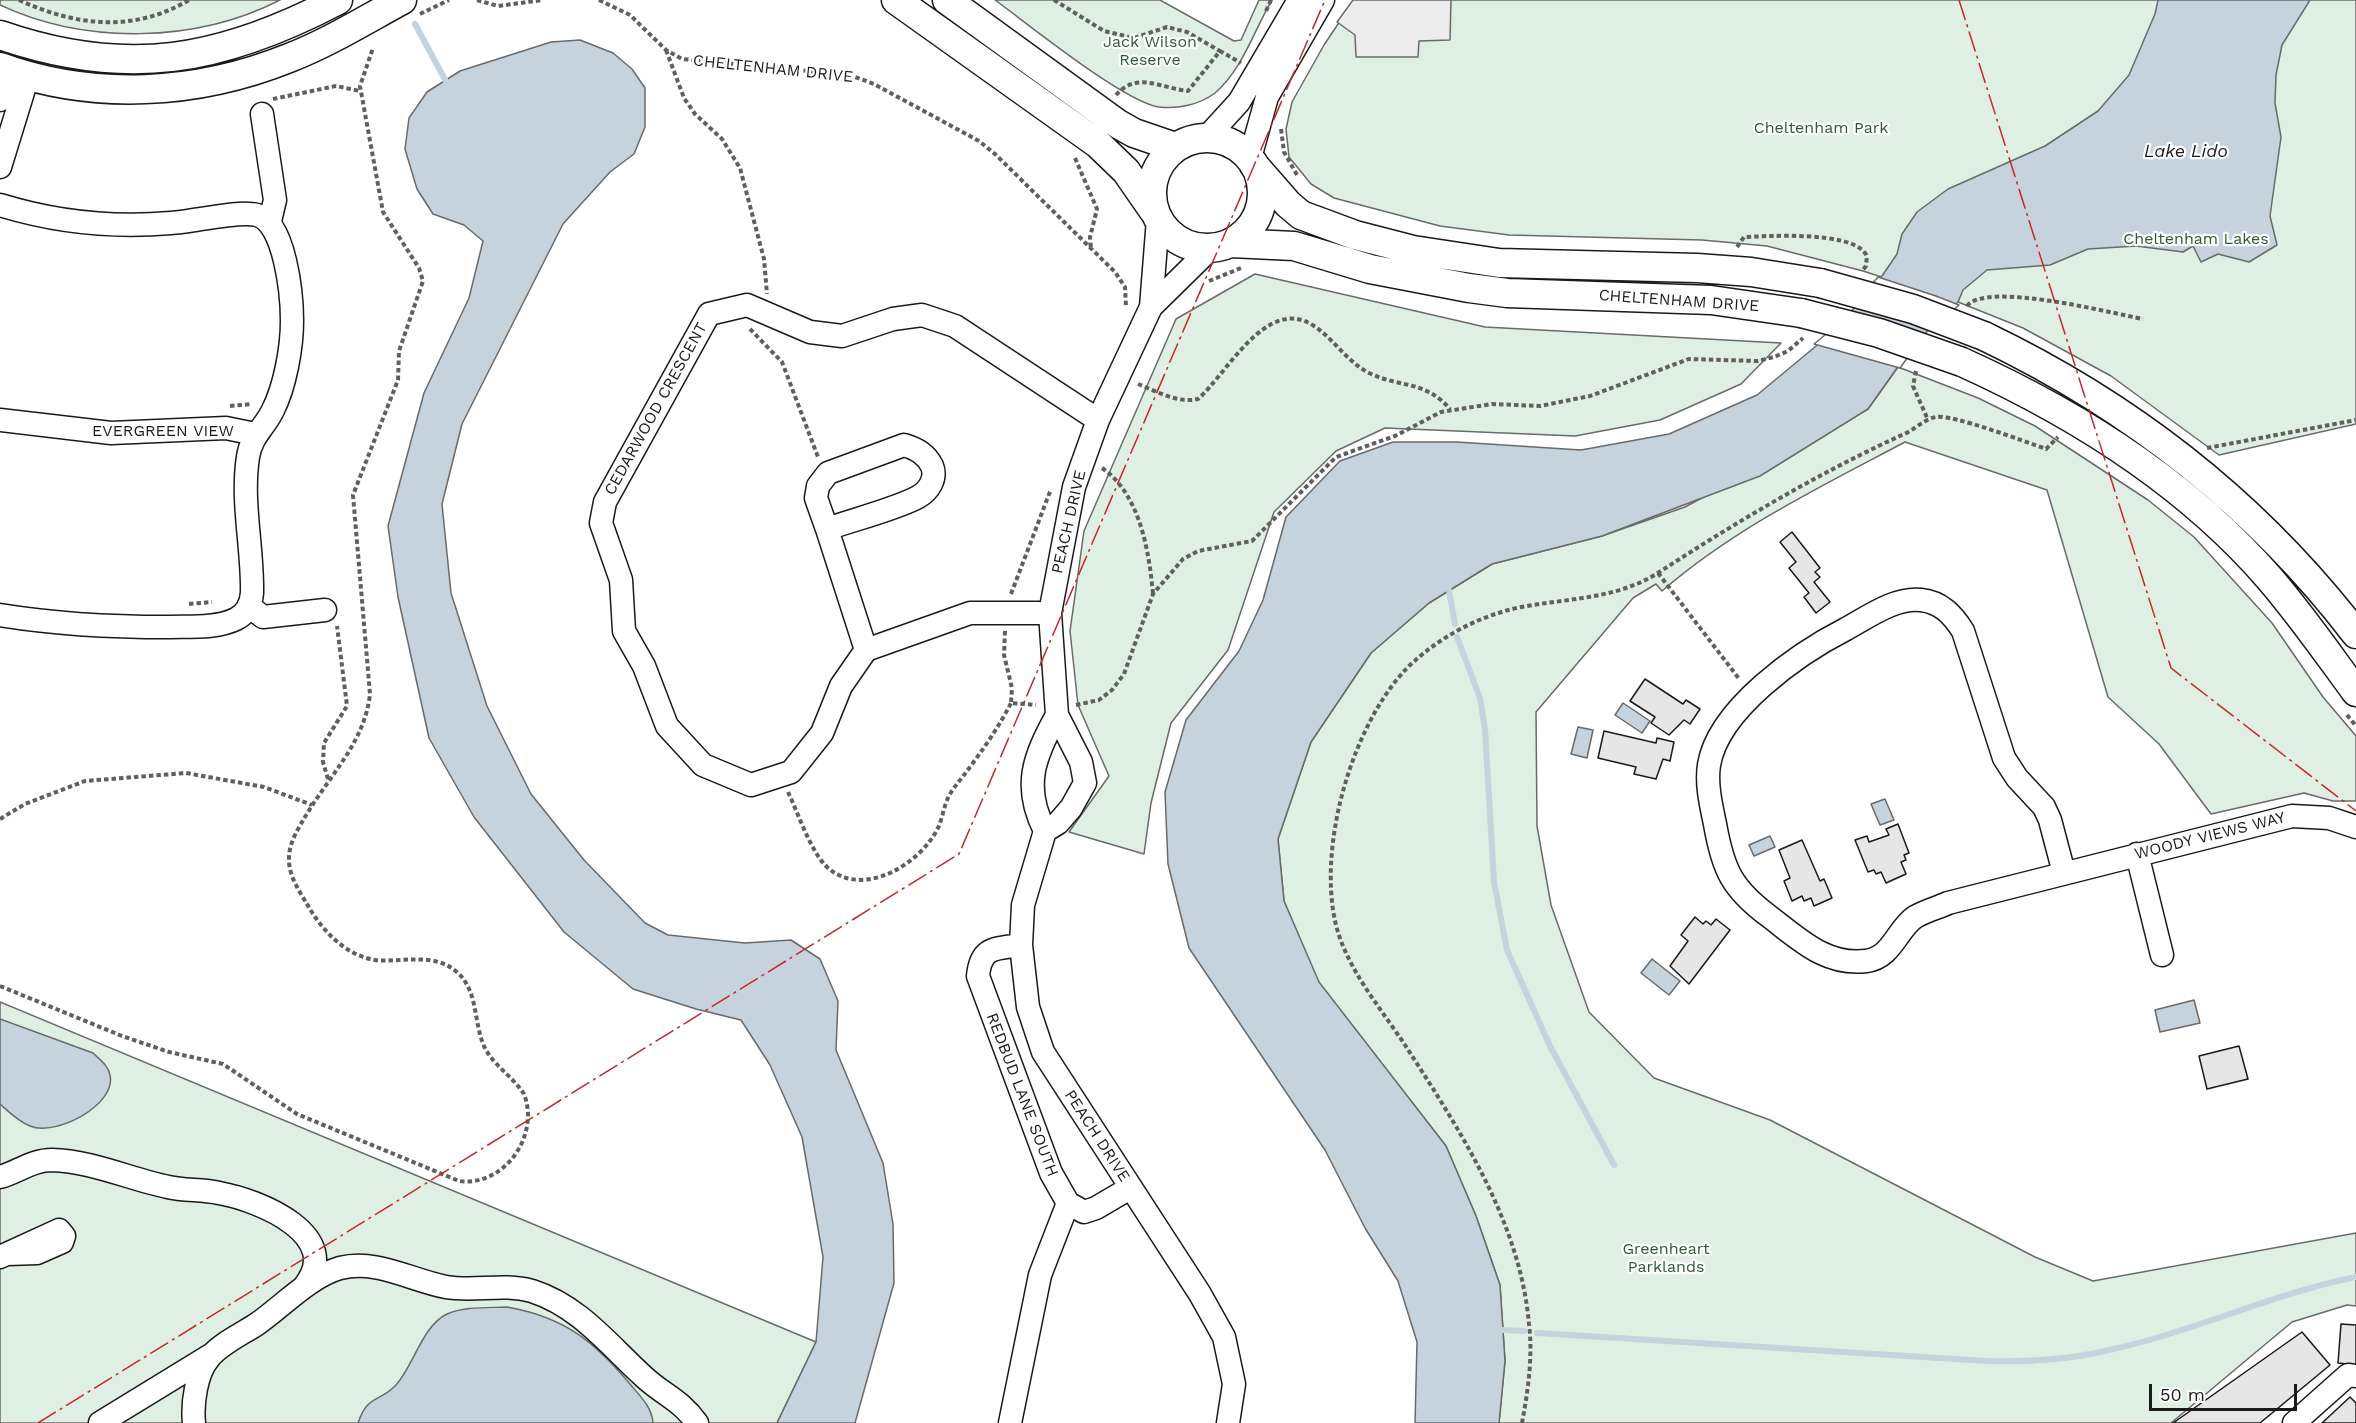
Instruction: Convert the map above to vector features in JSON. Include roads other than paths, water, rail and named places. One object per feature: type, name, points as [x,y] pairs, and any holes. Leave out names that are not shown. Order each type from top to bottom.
[{"type":"main road","points":[[0,35],[67,54],[139,60],[166,58],[204,53],[253,40],[280,30],[338,0]]},
{"type":"main road","points":[[12,71],[79,86],[149,91],[222,80],[291,57],[402,0]]},
{"type":"main road","points":[[896,0],[1098,144],[1137,185],[1157,217],[1166,230],[1183,243],[1221,245],[1249,229],[1260,210],[1262,188],[1252,161],[1233,144],[1207,137],[1190,140],[1175,147],[1162,159],[1152,182],[1151,198],[1157,217]]},
{"type":"main road","points":[[947,0],[1118,124],[1134,133],[1175,147]]},
{"type":"main road","name":"CHELTENHAM DRIVE","points":[[1252,161],[1288,204],[1301,215],[1355,235],[1413,249],[1499,263],[1696,268],[1751,272],[1820,283],[1913,309],[1984,336],[2099,398],[2187,461],[2256,521],[2315,584],[2356,634]]},
{"type":"main road","name":"CHELTENHAM DRIVE","points":[[1221,245],[1294,246],[1370,269],[1507,293],[1701,299],[1804,324],[1879,333],[1962,362],[2010,384],[2084,425],[2126,452],[2191,502],[2270,579],[2349,701]]},
{"type":"street","points":[[1207,137],[1239,102],[1299,0]]},
{"type":"street","points":[[1252,161],[1267,97],[1323,0]]},
{"type":"street","points":[[0,100],[12,71]]},
{"type":"street","points":[[0,167],[12,71]]},
{"type":"street","points":[[262,114],[274,200],[270,221]]},
{"type":"street","points":[[0,205],[27,214],[129,225],[197,222],[244,214],[257,215],[270,221],[278,235],[292,322],[282,381],[273,411],[255,434],[247,459],[246,509],[252,586],[248,608],[230,621],[193,626],[103,627],[0,615]]},
{"type":"street","name":"PEACH DRIVE","points":[[1157,217],[1151,307],[1098,420],[1074,487],[1050,613],[1057,710],[1081,762],[1085,783],[1071,808],[1058,823],[1045,831],[1023,905],[1021,945],[1028,1007],[1043,1052],[1200,1294],[1224,1337],[1234,1384],[1228,1423]]},
{"type":"street","name":"PEACH DRIVE","points":[[1151,307],[1221,245]]},
{"type":"street","name":"CEDARWOOD CRESCENT","points":[[866,650],[841,686],[822,733],[791,772],[751,785],[703,765],[667,726],[644,666],[624,631],[621,580],[601,523],[605,502],[709,314],[755,308],[810,332],[842,336],[893,319],[922,315],[955,326],[1098,420]]},
{"type":"street","name":"EVERGREEN VIEW","points":[[0,420],[111,433],[226,428],[255,434]]},
{"type":"street","points":[[826,529],[919,497],[931,485],[933,471],[929,459],[918,449],[904,444],[828,473],[818,486],[816,498],[826,529],[866,650],[970,613],[1050,613]]},
{"type":"street","name":"WOODY VIEWS WAY","points":[[2064,873],[2050,820],[2044,807],[2017,778],[2004,758],[1963,631],[1946,610],[1923,600],[1897,603],[1801,654],[1752,696],[1722,733],[1711,756],[1708,781],[1718,843],[1726,871],[1740,892],[1820,955],[1842,961],[1868,961],[1887,951],[1913,918],[1948,903],[2292,816],[2329,818],[2356,827]]},
{"type":"street","points":[[248,608],[263,617],[331,615]]},
{"type":"street","points":[[1045,831],[1036,809],[1031,780],[1057,710]]},
{"type":"street","points":[[2137,854],[2162,955]]},
{"type":"street","name":"REDBUD LANE SOUTH","points":[[1021,945],[992,949],[985,954],[981,959],[978,976],[1039,1143],[1054,1179],[1068,1203]]},
{"type":"street","points":[[0,1177],[35,1162],[51,1160],[106,1170],[152,1183],[215,1192],[253,1202],[272,1210],[301,1230],[314,1250],[315,1260],[311,1278],[300,1292]]},
{"type":"street","points":[[1010,1423],[1040,1275],[1068,1203],[1078,1210],[1089,1211],[1130,1188]]},
{"type":"street","points":[[100,1423],[212,1355],[327,1272],[362,1265],[386,1269],[448,1287],[509,1287],[531,1291],[575,1312],[653,1385],[684,1406],[697,1423]]},
{"type":"street","points":[[194,1423],[200,1377],[204,1365],[212,1355]]},
{"type":"street","points":[[2294,1423],[2348,1375],[2356,1376]]},
{"type":"water","name":"Lake Lido","points":[[2158,0],[2310,0],[2282,45],[2276,75],[2275,103],[2281,137],[2270,216],[2277,245],[2249,262],[2218,254],[2201,262],[2193,246],[2183,252],[2136,246],[2088,249],[2050,265],[1987,270],[1963,290],[1958,302],[1914,344],[1868,409],[1760,476],[1602,536],[1492,564],[1429,603],[1371,653],[1311,742],[1278,839],[1284,901],[1319,982],[1446,1146],[1476,1216],[1500,1285],[1505,1361],[1499,1423],[1415,1423],[1417,1342],[1398,1281],[1365,1228],[1325,1150],[1189,948],[1168,864],[1165,792],[1186,720],[1239,651],[1263,600],[1286,517],[1340,461],[1393,442],[1457,442],[1581,450],[1669,434],[1757,395],[1833,332],[1882,276],[1897,254],[1902,234],[1917,212],[1948,189],[2045,146],[2098,111],[2129,75],[2155,14]]},
{"type":"water","points":[[580,40],[613,53],[632,69],[645,88],[645,127],[634,154],[610,172],[563,224],[462,424],[442,504],[451,593],[487,706],[531,794],[584,860],[645,923],[668,935],[745,943],[791,940],[820,959],[838,1001],[836,1050],[883,1163],[893,1224],[894,1283],[855,1423],[777,1423],[816,1342],[823,1257],[802,1137],[770,1065],[741,1020],[696,1009],[633,989],[564,932],[474,817],[429,738],[398,597],[388,526],[424,393],[469,298],[483,241],[464,225],[433,214],[417,189],[405,149],[409,118],[427,92],[460,71],[551,42]]},
{"type":"water","points":[[1623,703],[1650,721],[1642,733],[1615,715]]},
{"type":"water","points":[[1578,727],[1593,730],[1587,758],[1571,754]]},
{"type":"water","points":[[1885,799],[1894,820],[1880,825],[1871,804]]},
{"type":"water","points":[[1770,836],[1775,847],[1754,856],[1749,845]]},
{"type":"water","points":[[1652,959],[1680,981],[1669,995],[1641,973]]},
{"type":"water","points":[[2194,1000],[2200,1023],[2160,1032],[2155,1010]]},
{"type":"water","points":[[0,1019],[93,1053],[106,1065],[110,1075],[110,1086],[104,1097],[82,1116],[54,1127],[30,1126],[18,1119],[0,1104]]},
{"type":"water","points":[[507,1307],[545,1317],[561,1324],[590,1343],[604,1355],[641,1397],[648,1407],[653,1423],[358,1423],[370,1403],[396,1385],[425,1336],[438,1320],[447,1314],[461,1310]]},
{"type":"waterway","points":[[415,24],[449,87]]},
{"type":"waterway","points":[[1449,590],[1455,624]]},
{"type":"waterway","points":[[1457,637],[1480,698],[1485,729],[1494,882],[1507,950],[1550,1046],[1614,1165]]},
{"type":"waterway","points":[[1537,1333],[1987,1361],[2046,1360],[2090,1354],[2137,1343],[2293,1293],[2356,1277]]},
{"type":"waterway","points":[[1503,1330],[1524,1331]]},
{"type":"park label","name":"Jack Wilson Reserve","points":[[1150,51]]},
{"type":"park label","name":"Cheltenham Park","points":[[1821,128]]},
{"type":"park label","name":"Cheltenham Lakes","points":[[2196,239]]},
{"type":"park label","name":"Greenheart Parklands","points":[[1666,1258]]}]
